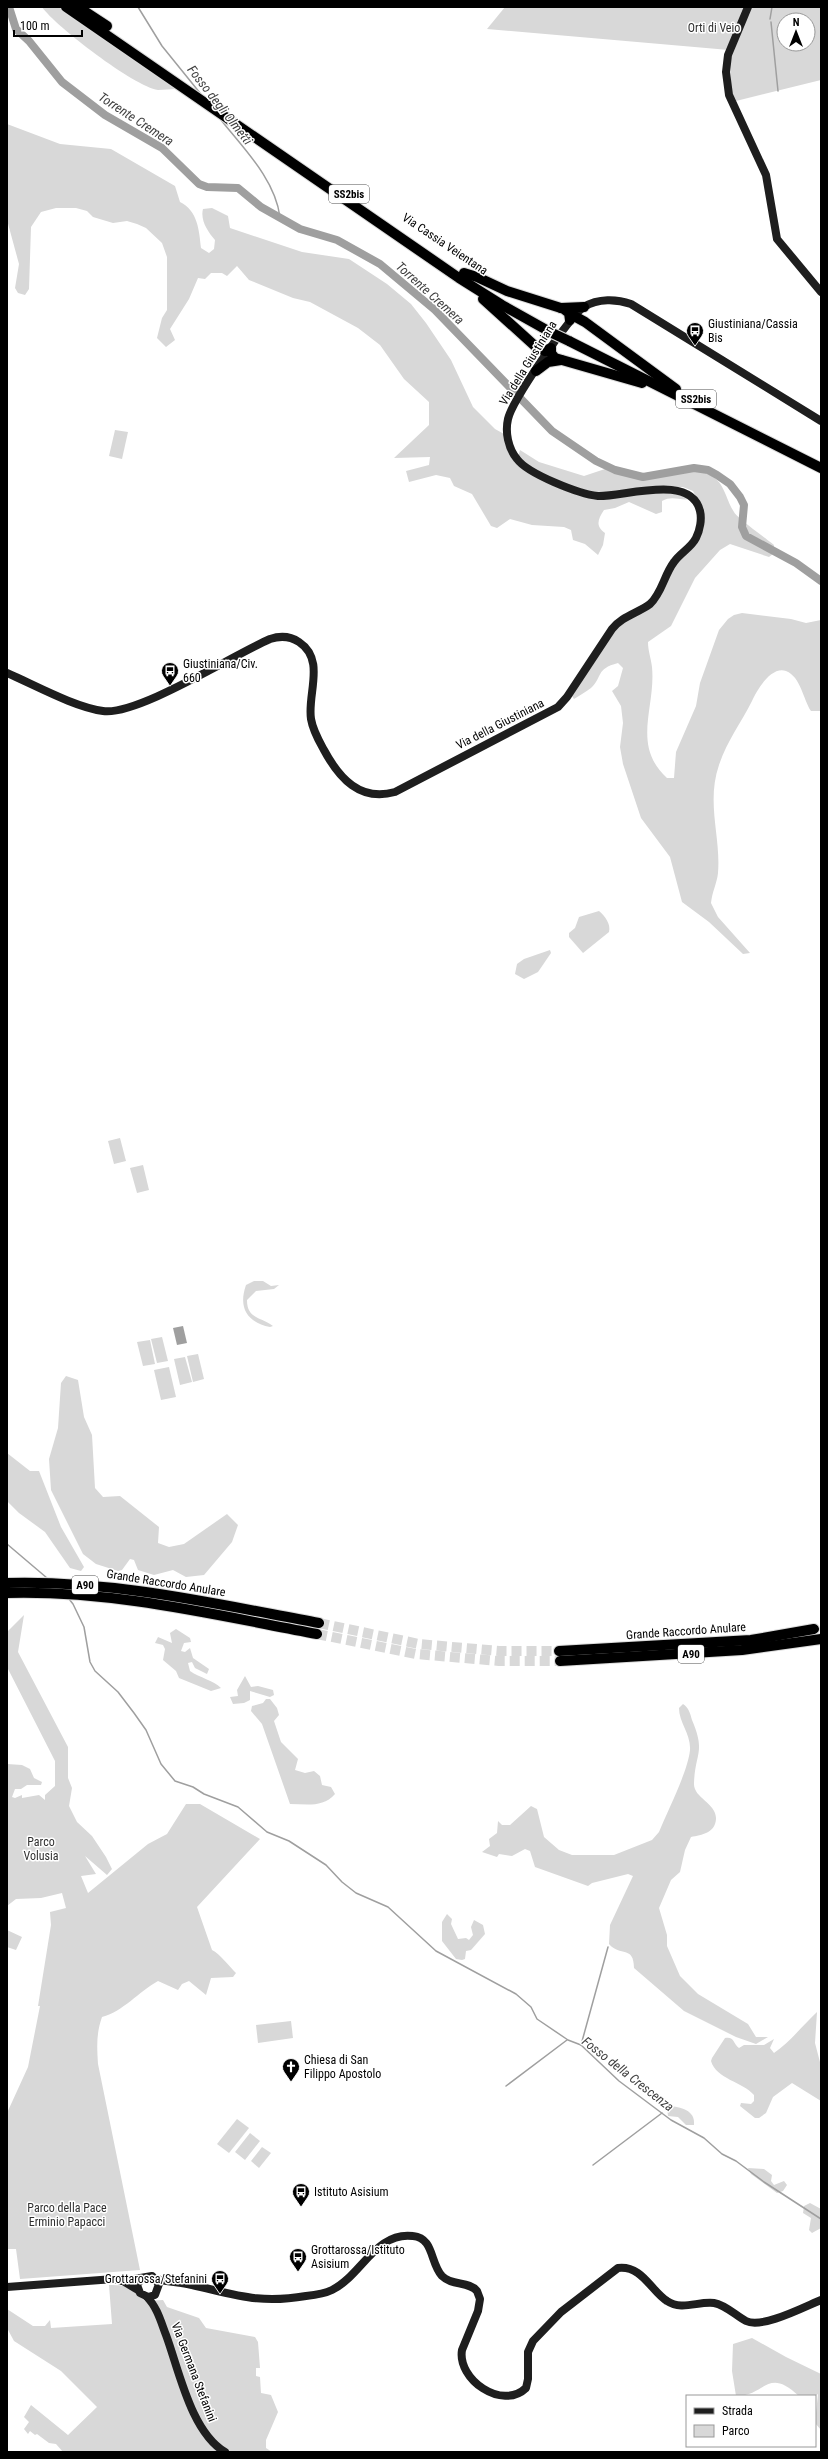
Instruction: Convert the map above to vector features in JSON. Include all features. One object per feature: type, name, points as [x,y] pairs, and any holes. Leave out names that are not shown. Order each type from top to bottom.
[{"type":"highway","name":"Via Cassia Veientana","points":[[66,7],[165,71]]},
{"type":"highway","name":"Via Cassia Veientana","points":[[78,7],[165,71],[462,275],[502,306],[672,390],[821,468]]},
{"type":"highway","name":"Via Cassia Veientana","points":[[263,139],[303,170],[462,275]]},
{"type":"highway","points":[[462,275],[477,276],[507,291],[561,308],[568,312],[572,318],[591,326],[672,390]]},
{"type":"highway","points":[[462,275],[536,346],[543,351],[551,348],[552,356],[561,360],[672,390]]},
{"type":"highway","points":[[561,308],[587,305],[587,316],[591,326]]},
{"type":"highway","points":[[536,346],[540,355],[536,371]]},
{"type":"highway","points":[[536,371],[548,362],[561,360]]},
{"type":"highway","name":"Via Cassia Veientana","points":[[672,390],[821,461]]},
{"type":"highway","name":"Grande Raccordo Anulare","points":[[7,1583],[94,1585],[317,1634]]},
{"type":"highway","name":"Grande Raccordo Anulare","points":[[7,1593],[82,1595],[161,1600],[319,1623]]},
{"type":"highway","name":"Grande Raccordo Anulare","points":[[560,1651],[751,1640],[814,1629]]},
{"type":"highway","name":"Grande Raccordo Anulare","points":[[560,1661],[742,1650],[821,1638]]},
{"type":"street","points":[[748,7],[728,54],[726,72],[729,95],[766,175],[770,188],[774,230],[777,239],[821,292]]},
{"type":"street","points":[[587,305],[615,300],[636,307],[805,413],[821,421]]},
{"type":"street","name":"Via della Giustiniana","points":[[7,672],[81,705],[100,711],[115,712],[147,701],[270,639],[280,637],[294,639],[306,648],[313,663],[310,718],[320,743],[334,767],[347,783],[360,791],[375,795],[390,794],[404,789],[505,734],[548,714],[567,697],[615,625],[648,605],[655,598],[674,562],[696,539],[700,512],[693,499],[680,491],[636,491],[596,495],[529,470],[515,456],[508,441],[508,421],[514,405],[572,318],[587,305]]},
{"type":"street","points":[[123,2281],[150,2276],[156,2279],[258,2300],[320,2294],[340,2285],[385,2243],[409,2236],[419,2237],[428,2244],[443,2276],[454,2282],[472,2287],[477,2291],[480,2299],[478,2311],[462,2350],[462,2356],[477,2384],[493,2394],[506,2396],[516,2394],[526,2388],[528,2348],[541,2332],[561,2312],[618,2268],[626,2268],[642,2276],[670,2303],[681,2306],[716,2304],[750,2323],[768,2321],[821,2300]]},
{"type":"street","points":[[138,2290],[138,2283],[142,2278]]},
{"type":"street","points":[[7,2287],[114,2279],[123,2281],[146,2297],[174,2282]]},
{"type":"street","points":[[156,2279],[158,2291]]},
{"type":"street","name":"Via Germana Stefanini","points":[[158,2291],[159,2317]]},
{"type":"street","name":"Via Germana Stefanini","points":[[146,2297],[159,2317],[196,2418],[212,2442],[226,2452]]},
{"type":"green space","points":[[42,7],[59,7],[176,89],[158,90],[132,78],[78,41],[62,28]]},
{"type":"green space","name":"Orti di Veio","points":[[505,7],[745,7],[729,50],[487,29]]},
{"type":"green space","name":"Orti di Veio","points":[[751,7],[821,7],[821,80],[732,102],[730,61]]},
{"type":"green space","points":[[7,124],[60,144],[111,149],[175,186],[180,202],[191,210],[194,216],[201,248],[209,253],[214,249],[215,240],[205,226],[202,213],[203,209],[212,208],[228,216],[230,228],[302,252],[349,259],[387,284],[411,304],[426,323],[451,360],[473,407],[495,429],[504,434],[516,462],[584,493],[677,491],[689,499],[666,499],[662,501],[662,512],[656,514],[629,502],[615,508],[604,510],[598,522],[600,528],[605,533],[603,545],[598,555],[585,544],[573,540],[571,530],[564,527],[532,525],[510,519],[497,528],[491,526],[472,494],[454,486],[450,478],[436,475],[409,482],[406,471],[429,465],[430,457],[394,458],[429,425],[429,402],[404,379],[380,345],[358,328],[310,302],[293,298],[249,280],[237,266],[227,276],[222,273],[211,273],[205,279],[198,278],[189,299],[170,329],[175,340],[166,347],[157,338],[162,318],[167,310],[167,257],[162,243],[146,228],[137,224],[127,221],[113,223],[93,217],[87,211],[76,208],[56,208],[41,212],[31,227],[29,289],[25,295],[18,293],[15,288],[19,264],[7,220]]},
{"type":"green space","points":[[115,430],[128,432],[122,459],[109,456]]},
{"type":"green space","points":[[520,450],[539,462],[584,476],[608,468],[629,476],[646,479],[652,479],[669,470],[682,469],[703,472],[712,476],[720,483],[736,515],[774,545],[773,554],[769,557],[730,544],[720,550],[695,578],[671,626],[648,642],[652,667],[652,682],[647,739],[650,752],[656,765],[667,778],[674,778],[676,752],[696,706],[700,683],[719,630],[728,619],[734,615],[742,613],[791,619],[806,623],[821,620],[821,711],[811,711],[798,683],[791,674],[780,670],[770,675],[754,696],[734,732],[719,765],[715,779],[714,806],[718,846],[718,873],[711,903],[718,917],[750,953],[743,954],[709,922],[682,902],[670,857],[641,818],[623,764],[620,747],[623,723],[621,706],[612,691],[618,686],[623,668],[618,663],[611,665],[600,674],[595,684],[591,688],[574,699],[572,696],[617,626],[649,608],[680,560],[692,549],[703,511],[693,491],[683,487],[614,492],[593,491],[569,486],[546,476],[526,464],[518,457]]},
{"type":"green space","points":[[599,911],[607,920],[609,932],[583,953],[569,937],[569,933],[575,928],[579,917]]},
{"type":"green space","points":[[550,950],[551,953],[538,972],[524,979],[515,974],[517,964],[524,959]]},
{"type":"green space","points":[[120,1138],[126,1161],[114,1164],[108,1141]]},
{"type":"green space","points":[[143,1165],[149,1190],[137,1193],[130,1168]]},
{"type":"green space","points":[[254,1281],[263,1281],[271,1286],[279,1285],[274,1289],[256,1291],[247,1300],[249,1311],[252,1314],[273,1326],[270,1327],[255,1322],[246,1313],[243,1301],[246,1285]]},
{"type":"green space","points":[[162,1337],[168,1361],[157,1363],[151,1339]]},
{"type":"green space","points":[[150,1340],[155,1364],[143,1366],[137,1342]]},
{"type":"green space","points":[[198,1354],[204,1379],[193,1382],[187,1356]]},
{"type":"green space","points":[[185,1357],[192,1382],[180,1385],[174,1359]]},
{"type":"green space","points":[[169,1367],[176,1397],[161,1400],[154,1370]]},
{"type":"green space","points":[[66,1376],[78,1380],[84,1417],[92,1435],[95,1488],[103,1497],[120,1496],[159,1527],[158,1543],[169,1547],[184,1544],[227,1514],[238,1525],[232,1542],[204,1575],[186,1577],[173,1570],[154,1575],[138,1570],[134,1560],[130,1559],[122,1570],[118,1571],[96,1564],[83,1554],[51,1490],[49,1459],[58,1428],[61,1383]]},
{"type":"green space","points":[[7,1453],[30,1471],[39,1471],[61,1527],[84,1567],[81,1571],[70,1568],[45,1532],[19,1513],[7,1501]]},
{"type":"green space","name":"Parco della Pace Erminio Papacci","points":[[24,1615],[18,1652],[68,1747],[68,1778],[72,1788],[69,1806],[77,1822],[92,1836],[112,1869],[107,1875],[85,1856],[96,1874],[81,1876],[88,1893],[148,1844],[167,1834],[186,1804],[200,1804],[260,1839],[197,1907],[212,1950],[236,1973],[233,1977],[211,1978],[206,1995],[189,1981],[182,1984],[178,1990],[158,1981],[124,2006],[102,2017],[100,2023],[97,2040],[98,2064],[140,2270],[20,2279],[16,2249],[7,2249],[7,2113],[28,2067],[40,2006],[38,2006],[51,1925],[50,1912],[66,1908],[62,1893],[41,1898],[16,1899],[7,1906],[7,1764],[22,1765],[30,1769],[34,1778],[42,1782],[41,1785],[27,1785],[21,1789],[15,1789],[12,1797],[15,1798],[22,1795],[22,1798],[39,1795],[45,1800],[45,1795],[55,1786],[55,1761],[7,1667],[7,1632]]},
{"type":"green space","points":[[176,1629],[190,1638],[191,1642],[184,1643],[181,1651],[185,1652],[190,1648],[193,1658],[209,1669],[207,1674],[195,1668],[192,1662],[188,1663],[190,1671],[221,1688],[211,1691],[179,1678],[176,1671],[163,1660],[165,1649],[163,1645],[155,1643],[158,1637],[172,1643],[170,1633]]},
{"type":"green space","points":[[245,1676],[251,1687],[258,1686],[273,1690],[274,1695],[270,1697],[250,1691],[250,1700],[244,1703],[233,1704],[230,1697],[238,1696],[237,1690]]},
{"type":"green space","points":[[266,1699],[270,1699],[277,1708],[279,1715],[274,1721],[281,1742],[298,1759],[295,1770],[305,1773],[314,1771],[320,1776],[322,1785],[331,1787],[335,1794],[330,1798],[320,1803],[308,1805],[290,1804],[262,1724],[251,1711],[252,1706],[263,1703]]},
{"type":"green space","points":[[683,1704],[689,1711],[696,1731],[699,1746],[694,1783],[695,1788],[697,1793],[713,1809],[716,1819],[711,1830],[691,1837],[685,1850],[680,1872],[671,1880],[659,1908],[667,1935],[667,1946],[680,1976],[698,1994],[748,2024],[756,2037],[768,2037],[756,2044],[736,2037],[684,2011],[634,1968],[632,1956],[626,1952],[613,1948],[609,1944],[610,1925],[633,1876],[628,1874],[592,1883],[588,1886],[535,1867],[530,1851],[525,1849],[512,1856],[499,1854],[497,1857],[482,1852],[490,1846],[489,1839],[497,1833],[498,1821],[502,1825],[510,1825],[531,1806],[537,1809],[544,1837],[559,1850],[572,1855],[614,1855],[652,1840],[659,1832],[686,1769],[690,1744],[681,1719],[679,1708]]},
{"type":"green space","points":[[447,1914],[452,1919],[451,1924],[458,1939],[466,1938],[469,1940],[473,1935],[471,1927],[474,1920],[483,1925],[485,1934],[471,1950],[466,1951],[465,1959],[456,1959],[442,1941],[442,1922]]},
{"type":"green space","points":[[7,1930],[22,1937],[16,1950],[7,1947]]},
{"type":"green space","points":[[817,2012],[815,2043],[821,2066],[821,2101],[792,2083],[773,2097],[766,2113],[759,2118],[755,2118],[740,2106],[741,2103],[751,2104],[754,2101],[754,2095],[718,2072],[711,2061],[712,2058],[725,2038],[732,2039],[739,2048],[744,2045],[764,2045],[774,2039],[770,2048],[774,2053],[791,2039]]},
{"type":"green space","points":[[291,2021],[293,2038],[258,2043],[256,2025]]},
{"type":"green space","points":[[669,2106],[682,2108],[690,2113],[694,2120],[694,2125],[686,2125],[678,2117],[668,2116],[667,2108]]},
{"type":"green space","points":[[237,2119],[249,2128],[229,2153],[217,2144]]},
{"type":"green space","points":[[250,2133],[260,2141],[245,2160],[235,2152]]},
{"type":"green space","points":[[262,2147],[271,2153],[259,2168],[251,2161]]},
{"type":"green space","points":[[748,2168],[764,2169],[772,2175],[771,2181],[774,2185],[784,2181],[787,2185],[783,2191],[777,2193],[751,2174]]},
{"type":"green space","points":[[810,2203],[821,2209],[821,2228],[812,2233],[809,2230],[811,2218],[803,2213],[804,2206]]},
{"type":"green space","points":[[109,2285],[129,2288],[145,2301],[163,2300],[167,2307],[199,2318],[206,2328],[255,2337],[258,2342],[260,2368],[256,2368],[256,2376],[260,2377],[261,2393],[271,2395],[278,2412],[266,2440],[266,2448],[272,2452],[63,2452],[56,2444],[49,2443],[37,2434],[35,2435],[30,2431],[28,2434],[24,2429],[29,2422],[24,2417],[31,2405],[68,2435],[97,2407],[61,2371],[14,2341],[7,2328],[7,2309],[33,2326],[45,2326],[50,2320],[51,2328],[112,2324]]},
{"type":"green space","points":[[752,2338],[821,2374],[821,2430],[816,2424],[818,2394],[816,2395],[798,2395],[780,2383],[773,2383],[746,2395],[736,2395],[732,2371],[733,2344]]},
{"type":"shaded area","points":[[183,1326],[187,1343],[177,1345],[173,1328]]},
{"type":"waterway","name":"Torrente Cremera","points":[[9,7],[16,29],[29,41],[62,82],[105,115],[162,148],[199,184],[207,187],[238,188],[261,207],[300,229],[337,240],[380,264],[435,310],[552,431],[596,461],[615,470],[643,477],[694,468],[708,470],[717,475],[730,484],[744,505],[742,527],[746,536],[796,563],[821,581]]},
{"type":"waterway","name":"Fosso degli Olmetti","points":[[138,7],[162,46],[200,93]]},
{"type":"waterway","points":[[770,19],[772,7]]},
{"type":"waterway","points":[[771,22],[778,91]]},
{"type":"waterway","name":"Fosso degli Olmetti","points":[[221,120],[248,153],[265,177],[277,203],[280,217]]},
{"type":"waterway","name":"Fosso della Crescenza","points":[[7,1544],[47,1578]]},
{"type":"waterway","name":"Fosso della Crescenza","points":[[69,1599],[84,1627],[90,1662],[95,1671],[118,1692],[134,1713],[146,1730],[161,1764],[175,1781],[193,1787],[204,1794],[238,1807],[267,1832],[289,1841],[326,1865],[342,1882],[356,1893],[388,1907],[436,1951],[516,1994],[531,2007],[537,2019],[568,2040],[581,2045],[619,2081],[671,2120],[704,2138],[722,2154],[736,2161],[764,2182],[821,2219]]},
{"type":"waterway","points":[[581,2045],[608,1947]]},
{"type":"waterway","points":[[506,2086],[567,2040]]},
{"type":"waterway","points":[[593,2165],[662,2113]]},
{"type":"tunnel","points":[[319,1623],[419,1644],[499,1651],[559,1651]]},
{"type":"tunnel","points":[[317,1634],[416,1654],[499,1661],[560,1661]]},
{"type":"place","name":"Giustiniana/Cassia Bis","points":[[695,346]]},
{"type":"place","name":"Giustiniana/Civ. 660","points":[[170,686]]},
{"type":"place","name":"Chiesa di San Filippo Apostolo","points":[[291,2082]]},
{"type":"place","name":"Istituto Asisium","points":[[301,2207]]},
{"type":"place","name":"Grottarossa/Istituto Asisium","points":[[298,2272]]},
{"type":"place","name":"Grottarossa/Stefanini","points":[[220,2294]]},
{"type":"park label","name":"Parco Volusia","points":[[41,1849]]}]
